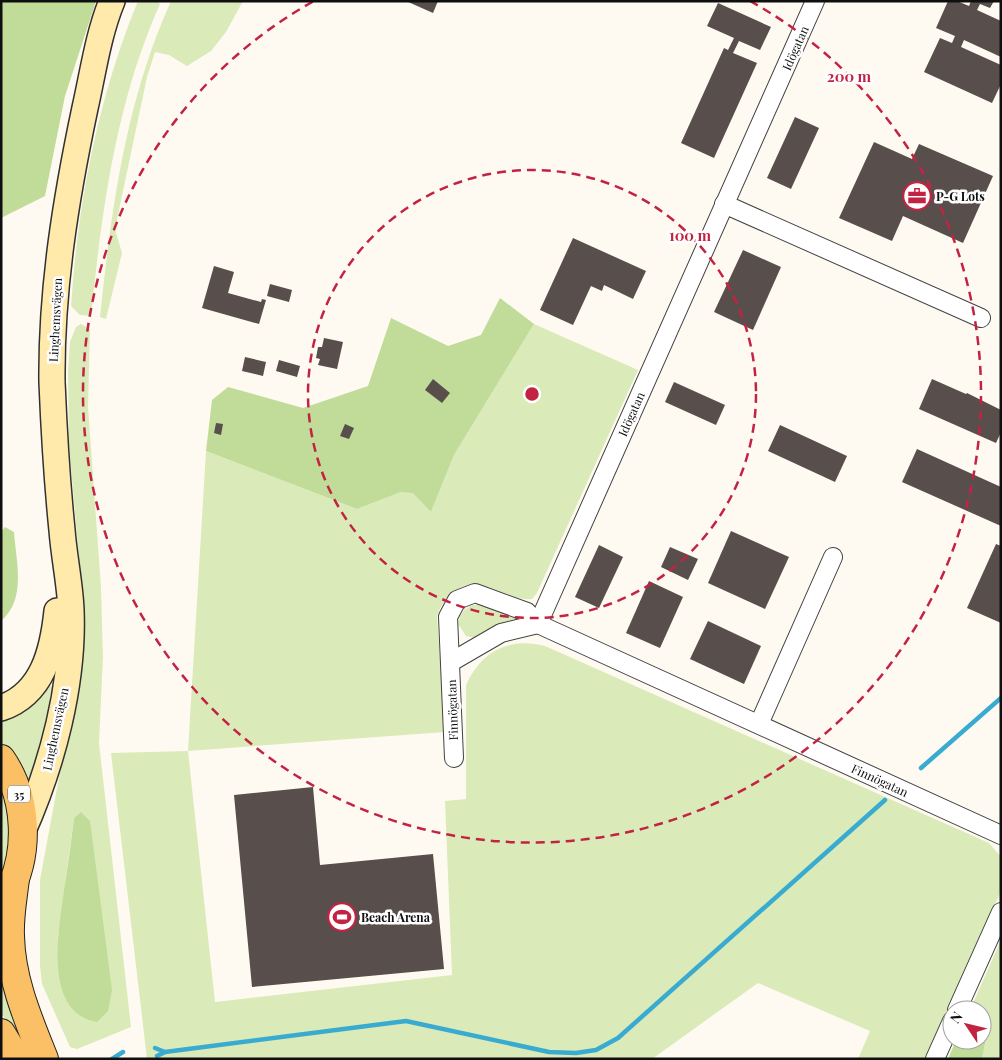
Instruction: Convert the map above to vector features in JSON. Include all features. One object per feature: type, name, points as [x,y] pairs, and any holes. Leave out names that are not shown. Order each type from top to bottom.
[{"type":"main road","name":"Linghemsvägen","points":[[22,833],[38,797],[48,766],[65,686],[71,611],[62,532],[52,381],[53,316],[68,194],[97,51],[112,1]]},
{"type":"main road","name":"Linghemsvägen","points":[[85,110],[126,1]]},
{"type":"main road","name":"Linghemsvägen","points":[[1,708],[28,691],[43,672],[49,658],[56,624],[62,532]]},
{"type":"main road","name":"35","points":[[1,759],[16,784],[20,796],[22,833],[15,878],[10,934],[11,956],[21,999],[44,1059]]},
{"type":"main road","name":"35","points":[[1,906],[15,878]]},
{"type":"main road","points":[[1,1033],[17,1059]]},
{"type":"street","name":"Idögatan","points":[[538,624],[816,1]]},
{"type":"street","points":[[724,204],[981,318]]},
{"type":"street","points":[[759,724],[833,557]]},
{"type":"street","name":"Finnögatan","points":[[454,758],[448,617],[457,600],[475,594],[527,612],[538,624],[1001,835]]},
{"type":"street","name":"Finnögatan","points":[[450,662],[502,633],[538,624]]},
{"type":"street","points":[[961,1000],[1001,912]]},
{"type":"street","points":[[935,1059],[942,1043]]},
{"type":"green space","points":[[1,1],[96,1],[65,96],[45,196],[1,218]]},
{"type":"green space","points":[[138,1],[157,1],[160,4],[132,79],[113,157],[100,236],[91,316],[80,315],[71,306],[79,228],[92,151],[112,75]]},
{"type":"green space","points":[[171,1],[243,1],[226,32],[211,51],[187,66],[169,55],[155,52],[147,77],[115,229],[122,253],[106,319],[100,317],[109,236],[123,156],[142,77]]},
{"type":"green space","points":[[500,298],[534,324],[454,455],[431,512],[413,493],[401,492],[357,509],[206,451],[212,400],[228,387],[303,408],[368,386],[391,318],[448,346],[481,335]]},
{"type":"green space","points":[[81,324],[90,329],[88,407],[101,587],[103,657],[99,743],[131,1027],[77,1049],[70,1047],[42,984],[40,966],[40,880],[80,664],[81,583],[69,443],[68,371],[70,342],[76,327]],"holes":[[[81,812],[57,944],[74,818]]]},
{"type":"green space","points":[[534,324],[638,370],[537,593],[532,599],[517,598],[483,586],[469,585],[456,590],[442,604],[437,617],[445,732],[188,751],[206,451],[357,509],[401,492],[413,492],[431,512],[454,455]]},
{"type":"green space","points":[[5,527],[14,532],[18,580],[14,602],[9,612],[1,621],[1,532]]},
{"type":"green space","points":[[472,605],[483,605],[522,621],[497,627],[475,638],[466,636],[458,624],[464,610]]},
{"type":"green space","points":[[532,644],[545,646],[989,843],[1001,857],[1001,891],[953,1000],[942,1000],[942,1025],[927,1059],[858,1059],[870,1031],[758,983],[652,1059],[147,1059],[111,753],[188,751],[215,1002],[452,975],[445,801],[466,799],[466,685],[472,673],[488,655],[508,645]]},
{"type":"green space","points":[[47,683],[52,687],[32,795],[11,754],[1,743],[1,719]]},
{"type":"green space","points":[[1,782],[9,808],[10,834],[1,886]]},
{"type":"green space","points":[[81,812],[90,821],[112,990],[108,1011],[97,1022],[80,1015],[68,1003],[61,986],[58,967],[59,925],[74,818]]},
{"type":"green space","points":[[1001,940],[1001,1059],[982,1059],[984,1050],[992,1050],[992,1000],[974,1000]]},
{"type":"green space","points":[[1,953],[20,1032],[16,1033],[1,1013]]},
{"type":"green space","points":[[952,1050],[984,1050],[982,1059],[948,1059]]},
{"type":"building","points":[[406,1],[438,1],[433,13]]},
{"type":"building","points":[[948,1],[957,1],[969,6],[971,1],[994,1],[990,8],[980,4],[977,10],[1001,21],[1001,57],[964,40],[961,47],[1001,65],[1001,84],[992,103],[924,72],[940,38],[952,43],[955,36],[936,28]]},
{"type":"building","points":[[718,3],[771,27],[760,50],[739,41],[733,53],[757,63],[714,158],[681,143],[724,48],[728,50],[734,38],[707,26]]},
{"type":"building","points":[[795,117],[819,128],[791,189],[767,178]]},
{"type":"building","name":"P-G Lots","points":[[874,142],[912,159],[919,144],[993,176],[963,243],[903,216],[892,241],[839,218]]},
{"type":"building","points":[[573,238],[646,271],[633,299],[604,285],[602,291],[591,286],[573,325],[540,310]]},
{"type":"building","points":[[743,250],[781,267],[753,330],[714,312]]},
{"type":"building","points":[[214,266],[234,272],[228,293],[261,302],[262,299],[266,300],[259,324],[202,308]]},
{"type":"building","points":[[270,284],[292,290],[289,302],[267,296]]},
{"type":"building","points":[[324,338],[343,342],[337,369],[318,365],[320,359],[316,358],[318,347],[322,347]]},
{"type":"building","points":[[245,357],[266,362],[263,376],[242,371]]},
{"type":"building","points":[[279,360],[300,366],[297,377],[276,371]]},
{"type":"building","points":[[433,379],[450,393],[442,403],[425,390]]},
{"type":"building","points":[[932,379],[967,393],[1001,410],[1001,432],[996,443],[919,409]]},
{"type":"building","points":[[674,382],[725,405],[716,425],[665,402]]},
{"type":"building","points":[[216,423],[223,424],[221,435],[214,433]]},
{"type":"building","points":[[345,424],[354,428],[349,439],[340,436]]},
{"type":"building","points":[[780,425],[847,456],[835,482],[768,451]]},
{"type":"building","points":[[917,449],[1001,487],[1001,526],[902,482]]},
{"type":"building","points":[[731,531],[789,557],[765,609],[708,583]]},
{"type":"building","points":[[996,544],[1001,546],[1001,623],[967,608]]},
{"type":"building","points":[[599,545],[623,557],[599,608],[575,597]]},
{"type":"building","points":[[670,547],[698,559],[688,580],[661,567]]},
{"type":"building","points":[[649,581],[683,597],[660,648],[626,633]]},
{"type":"building","points":[[708,621],[761,646],[744,684],[690,659]]},
{"type":"building","name":"Beach Arena","points":[[313,787],[320,865],[433,854],[444,969],[252,987],[234,795]]},
{"type":"waterway","points":[[921,768],[1001,698]]},
{"type":"waterway","points":[[157,1056],[165,1052],[406,1021],[549,1052],[576,1053],[596,1050],[618,1038],[885,800]]},
{"type":"waterway","points":[[155,1048],[165,1052]]},
{"type":"waterway","points":[[112,1059],[123,1052]]},
{"type":"place","name":"P-G Lots","points":[[917,196]]},
{"type":"place","name":"Beach Arena","points":[[342,917]]}]
